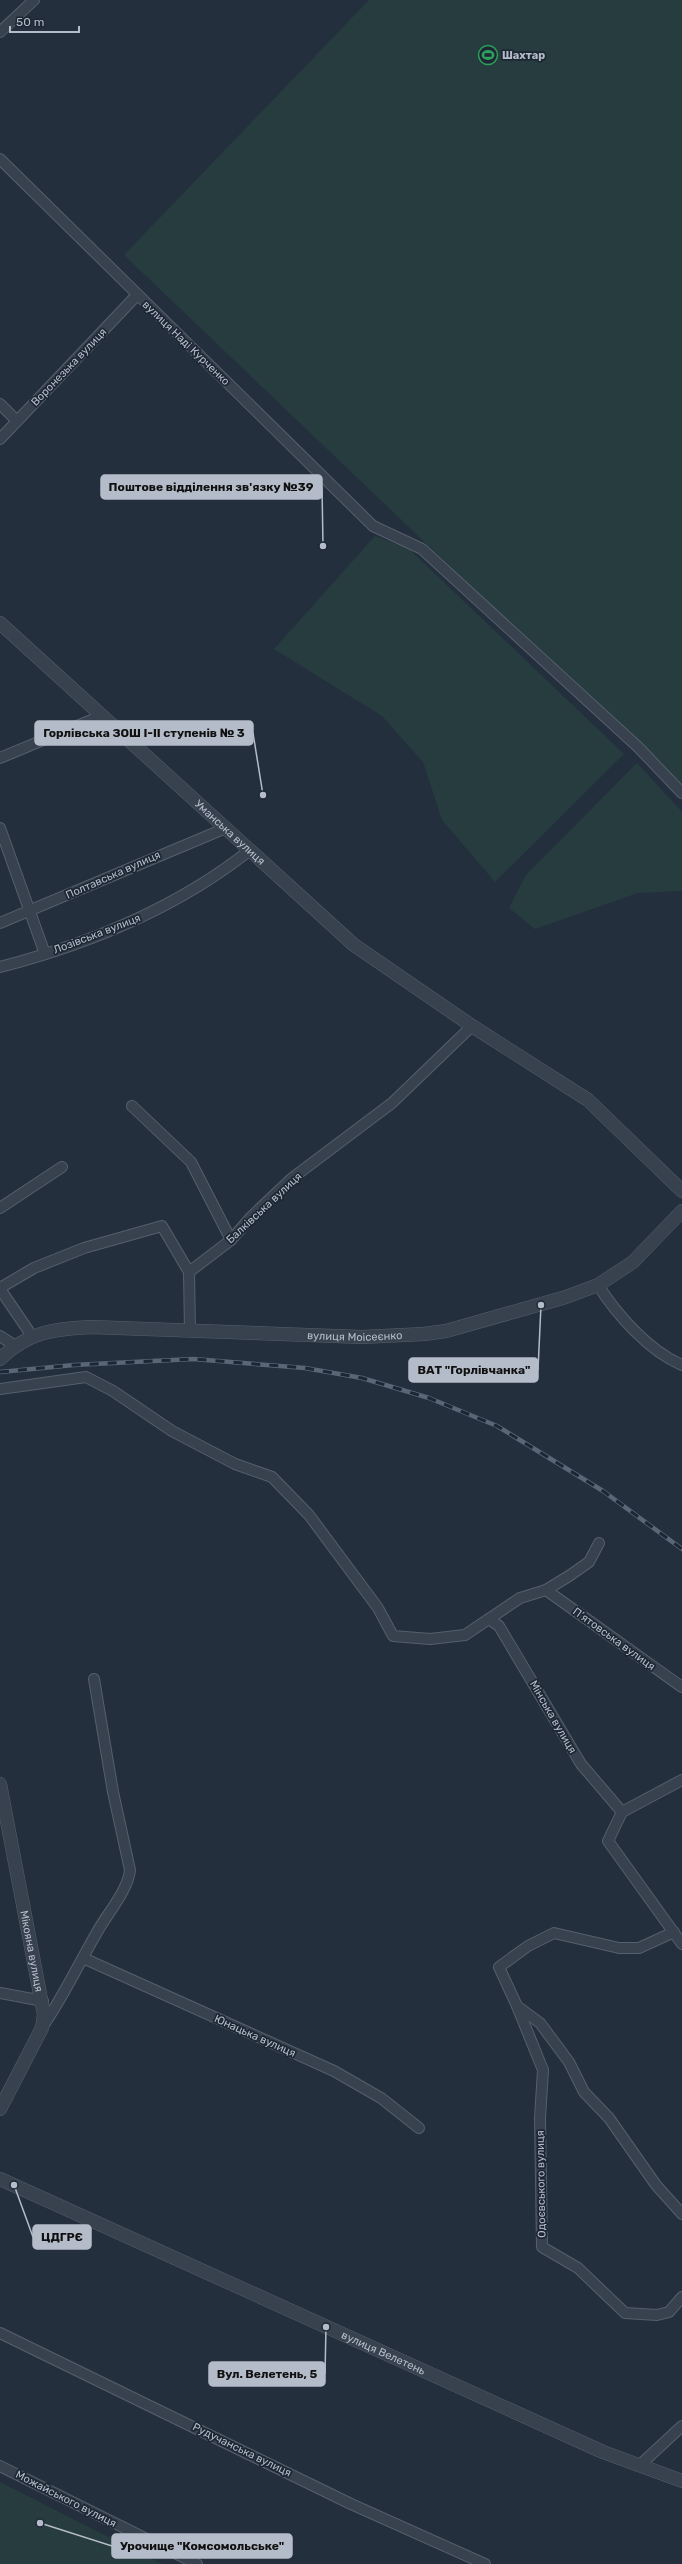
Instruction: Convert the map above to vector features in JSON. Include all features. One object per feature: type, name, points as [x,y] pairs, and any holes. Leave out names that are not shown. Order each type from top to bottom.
[{"type":"street","points":[[0,32],[34,0]]},
{"type":"street","name":"вулиця Наді Курченко","points":[[0,159],[373,526],[422,549],[638,747],[682,793]]},
{"type":"street","name":"Воронезька вулиця","points":[[0,439],[137,295]]},
{"type":"street","points":[[0,404],[17,421]]},
{"type":"street","name":"Уманська вулиця","points":[[1,625],[354,945],[472,1026],[588,1100],[682,1191]]},
{"type":"street","points":[[0,758],[101,716]]},
{"type":"street","points":[[0,828],[45,954]]},
{"type":"street","name":"Полтавська вулиця","points":[[0,923],[226,828]]},
{"type":"street","name":"Лозівська вулиця","points":[[0,967],[45,954],[137,921],[234,863],[250,850]]},
{"type":"street","name":"Балківська вулиця","points":[[189,1272],[231,1240],[251,1217],[291,1179],[392,1103],[472,1026]]},
{"type":"street","points":[[132,1106],[191,1162],[231,1240]]},
{"type":"street","points":[[0,1208],[62,1167]]},
{"type":"street","name":"вулиця Моісеєнко","points":[[1,1357],[14,1345],[32,1336],[66,1328],[91,1327],[362,1337],[424,1334],[470,1325],[566,1297],[598,1285],[633,1262],[682,1210]]},
{"type":"street","points":[[32,1336],[0,1289],[34,1268],[84,1248],[162,1226],[189,1272],[190,1331]]},
{"type":"street","points":[[598,1285],[625,1322],[670,1360],[682,1365]]},
{"type":"street","points":[[0,1336],[14,1345]]},
{"type":"street","points":[[0,1389],[86,1377],[113,1391],[172,1431],[235,1464],[272,1477],[309,1515],[378,1608],[393,1636],[430,1639],[465,1634],[520,1598],[546,1590],[589,1562],[600,1543]]},
{"type":"street","name":"П’ятовська вулиця","points":[[546,1590],[682,1687]]},
{"type":"street","name":"Мінська вулиця","points":[[489,1619],[499,1626],[581,1764],[622,1812]]},
{"type":"street","points":[[42,2028],[64,1995],[114,1903],[129,1883],[130,1870],[113,1792],[94,1679]]},
{"type":"street","points":[[682,1780],[622,1812],[608,1841],[682,1944]]},
{"type":"street","name":"Мікояна вулиця","points":[[0,1784],[43,2001],[44,2015],[42,2028],[0,2109]]},
{"type":"street","points":[[674,1932],[639,1948],[620,1948],[554,1933],[528,1946],[499,1967],[517,2006],[540,2023],[568,2062],[584,2092],[609,2118],[656,2185],[682,2214]]},
{"type":"street","name":"Юнацька вулиця","points":[[83,1958],[334,2071],[381,2098],[419,2128]]},
{"type":"street","points":[[0,1993],[43,2001]]},
{"type":"street","name":"Одоєвського вулиця","points":[[517,2006],[543,2070],[540,2118],[542,2247],[578,2268],[625,2313],[657,2315],[669,2312],[682,2297]]},
{"type":"street","name":"вулиця Велетень","points":[[0,2179],[596,2449],[682,2481]]},
{"type":"street","name":"Рудучанська вулиця","points":[[0,2333],[351,2504],[485,2564]]},
{"type":"street","points":[[640,2466],[682,2426]]},
{"type":"street","name":"Можайського вулиця","points":[[0,2466],[197,2564]]},
{"type":"green space","points":[[369,0],[682,0],[682,788],[124,255]]},
{"type":"green space","points":[[375,536],[408,548],[624,754],[495,882],[442,820],[423,762],[382,716],[274,649]]},
{"type":"green space","points":[[637,763],[682,812],[682,891],[638,893],[535,929],[509,908],[526,875]]},
{"type":"green space","points":[[0,2482],[160,2563],[163,2564],[0,2564]]},
{"type":"railway","points":[[0,1372],[74,1365],[193,1359],[305,1368],[362,1378],[429,1398],[497,1426],[603,1491],[682,1549]]},
{"type":"place","name":"Шахтар","points":[[488,55]]},
{"type":"place","name":"Поштове відділення зв'язку №39","points":[[323,546]]},
{"type":"place","name":"Горлівська ЗОШ І-ІІ ступенів № 3","points":[[263,795]]},
{"type":"place","name":"ВАТ \"Горлівчанка\"","points":[[541,1305]]},
{"type":"place","name":"ЦДГРЄ","points":[[14,2185]]},
{"type":"place","name":"Вул. Велетень, 5","points":[[326,2327]]},
{"type":"place","name":"Урочище \"Комсомольське\"","points":[[40,2523]]}]
